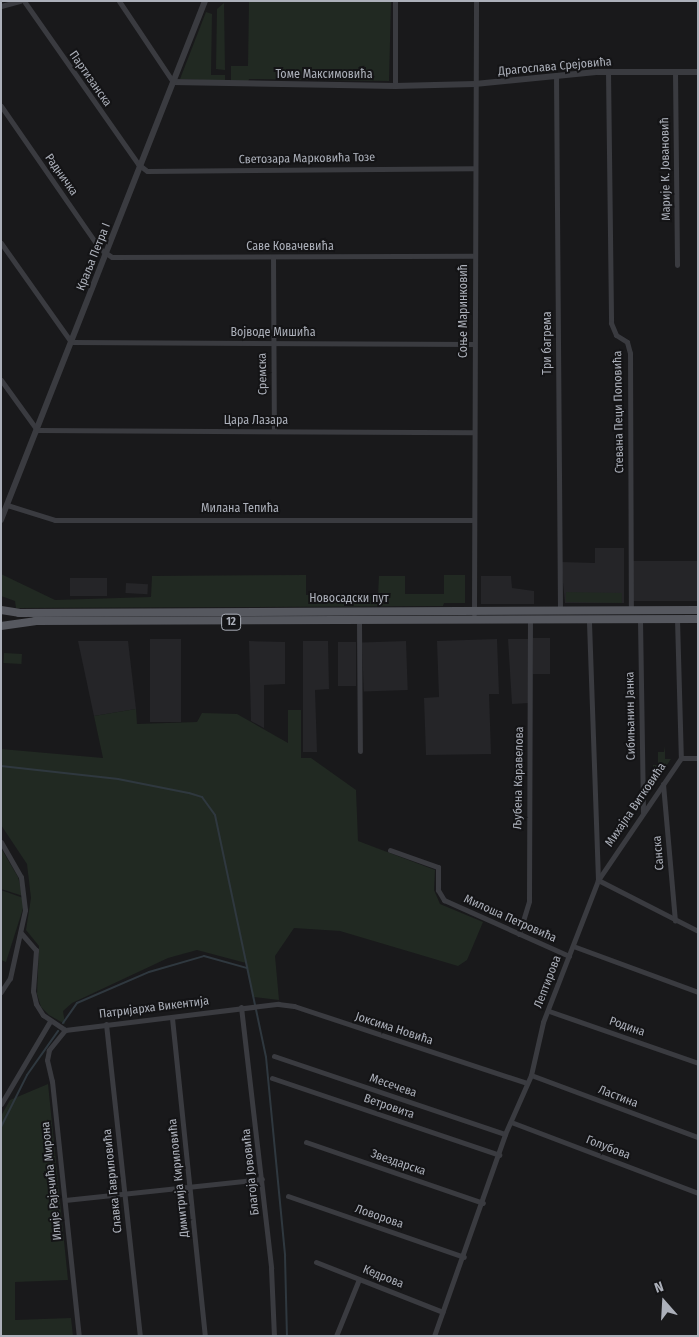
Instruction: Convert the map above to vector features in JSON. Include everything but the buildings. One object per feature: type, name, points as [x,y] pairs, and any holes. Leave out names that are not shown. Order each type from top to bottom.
[{"type":"main road","name":"Новосадски пут","points":[[1,610],[19,613],[698,610]]},
{"type":"main road","name":"Новосадски пут","points":[[1,626],[35,621],[474,622],[698,619]]},
{"type":"street","points":[[1,6],[22,1]]},
{"type":"street","name":"Партизанска","points":[[22,1],[140,167]]},
{"type":"street","points":[[119,1],[173,82]]},
{"type":"street","name":"Краља Петра I","points":[[1,520],[205,1]]},
{"type":"street","points":[[395,86],[396,1]]},
{"type":"street","name":"Соње Маринковић","points":[[474,622],[476,1]]},
{"type":"street","name":"Драгослава Срејовића","points":[[475,84],[608,71],[675,72],[698,70]]},
{"type":"street","name":"Стевана Пеци Поповића","points":[[608,71],[611,323],[616,335],[627,342],[630,354],[631,610]]},
{"type":"street","name":"Марије К. Јовановић","points":[[675,72],[677,266]]},
{"type":"street","name":"Три багрема","points":[[556,75],[560,610]]},
{"type":"street","name":"Томе Максимовића","points":[[173,82],[395,86],[475,84]]},
{"type":"street","name":"Радничка","points":[[1,106],[106,254]]},
{"type":"street","name":"Светозара Марковића Тозе","points":[[140,167],[149,171],[475,168]]},
{"type":"street","points":[[1,243],[71,342]]},
{"type":"street","name":"Саве Ковачевића","points":[[106,254],[273,257],[474,256]]},
{"type":"street","name":"Сремска","points":[[273,257],[274,431]]},
{"type":"street","name":"Војводе Мишића","points":[[71,342],[474,344]]},
{"type":"street","points":[[1,380],[37,430]]},
{"type":"street","name":"Цара Лазара","points":[[37,430],[474,432]]},
{"type":"street","name":"Милана Тепића","points":[[7,505],[55,520],[474,520]]},
{"type":"street","name":"Михајла Витковића","points":[[598,880],[681,758],[676,619]]},
{"type":"street","name":"Лептирова","points":[[434,1336],[483,1203],[505,1134],[531,1075],[549,1011],[598,880],[589,620]]},
{"type":"street","name":"Сибињанин Јанка","points":[[640,620],[643,812]]},
{"type":"street","name":"Љубена Каравелова","points":[[520,934],[529,901],[530,621]]},
{"type":"street","name":"Новосадски пут","points":[[358,622],[360,752]]},
{"type":"street","points":[[681,758],[698,758]]},
{"type":"street","name":"Санска","points":[[663,784],[675,920]]},
{"type":"street","points":[[1,842],[16,865],[24,890],[25,910],[10,978],[1,992]]},
{"type":"street","name":"Милоша Петровића","points":[[390,850],[438,867],[438,890],[444,900],[569,956]]},
{"type":"street","points":[[598,880],[698,931]]},
{"type":"street","points":[[21,933],[36,950],[33,997],[39,1010],[50,1021],[65,1030]]},
{"type":"street","points":[[573,946],[698,992]]},
{"type":"street","name":"Патријарха Викентија","points":[[65,1030],[172,1018],[256,1005]]},
{"type":"street","name":"Јоксима Новића","points":[[256,1005],[294,1006],[527,1083]]},
{"type":"street","name":"Благоја Јововића","points":[[241,1007],[271,1268],[274,1336]]},
{"type":"street","name":"Родина","points":[[549,1011],[698,1063]]},
{"type":"street","name":"Димитрија Кириловића","points":[[172,1018],[205,1336]]},
{"type":"street","points":[[1,1104],[50,1021]]},
{"type":"street","name":"Славка Гавриловића","points":[[106,1024],[140,1336]]},
{"type":"street","name":"Илије Рајачића Мирона","points":[[65,1030],[47,1056],[65,1200],[79,1336]]},
{"type":"street","name":"Месечева","points":[[274,1056],[505,1134]]},
{"type":"street","name":"Ластина","points":[[531,1075],[698,1137]]},
{"type":"street","name":"Ветровита","points":[[272,1078],[499,1155]]},
{"type":"street","name":"Голубова","points":[[511,1122],[698,1193]]},
{"type":"street","name":"Звездарска","points":[[306,1142],[483,1203]]},
{"type":"street","points":[[65,1200],[262,1179]]},
{"type":"street","name":"Ловорова","points":[[288,1196],[464,1257]]},
{"type":"street","name":"Кедрова","points":[[316,1262],[443,1312]]},
{"type":"street","points":[[336,1336],[359,1279]]},
{"type":"shaded area","points":[[249,1],[391,1],[389,81],[249,79],[248,82],[231,82],[231,66],[248,66]]},
{"type":"shaded area","points":[[224,3],[225,70],[216,69],[217,9]]},
{"type":"shaded area","points":[[206,12],[212,14],[211,75],[225,75],[225,81],[180,79]]},
{"type":"shaded area","points":[[595,548],[624,548],[624,603],[565,603],[561,562],[595,563]]},
{"type":"shaded area","points":[[633,561],[698,561],[698,601],[633,601]]},
{"type":"shaded area","points":[[1,574],[55,600],[151,597],[152,576],[306,575],[306,595],[378,596],[379,576],[405,576],[405,594],[444,594],[444,575],[465,575],[465,603],[444,603],[443,606],[16,608],[15,601],[1,596]]},
{"type":"shaded area","points":[[481,576],[511,576],[512,588],[534,591],[534,604],[481,604]]},
{"type":"shaded area","points":[[70,578],[107,578],[107,596],[70,596]]},
{"type":"shaded area","points":[[126,583],[148,584],[147,594],[125,593]]},
{"type":"shaded area","points":[[566,592],[622,593],[622,603],[566,602]]},
{"type":"shaded area","points":[[533,638],[550,638],[550,674],[533,674]]},
{"type":"shaded area","points":[[150,639],[181,639],[181,722],[150,722]]},
{"type":"shaded area","points":[[497,639],[499,694],[489,694],[491,754],[426,755],[424,698],[439,697],[437,641]]},
{"type":"shaded area","points":[[508,639],[528,639],[529,703],[512,704]]},
{"type":"shaded area","points":[[78,641],[128,641],[136,709],[94,716]]},
{"type":"shaded area","points":[[249,641],[285,642],[285,684],[264,685],[264,728],[251,721]]},
{"type":"shaded area","points":[[303,641],[328,641],[329,689],[315,690],[317,752],[303,752]]},
{"type":"shaded area","points":[[406,641],[408,690],[364,692],[362,643]]},
{"type":"shaded area","points":[[338,642],[356,642],[356,686],[338,686]]},
{"type":"shaded area","points":[[4,653],[22,654],[21,664],[3,663]]},
{"type":"shaded area","points":[[136,709],[137,724],[197,722],[202,713],[237,714],[288,743],[288,710],[301,710],[301,758],[311,758],[356,790],[358,841],[435,870],[434,890],[440,904],[483,922],[467,960],[458,966],[340,931],[294,928],[275,956],[279,1000],[253,997],[246,963],[197,950],[168,958],[72,1003],[63,1011],[65,1024],[49,1015],[41,1007],[37,994],[39,946],[26,930],[31,898],[27,864],[1,825],[1,749],[103,758],[94,716]]},
{"type":"shaded area","points":[[665,746],[665,759],[671,759],[657,779],[657,769],[653,769],[653,765],[658,765],[658,752],[664,752]]},
{"type":"shaded area","points":[[1,848],[18,877],[23,896],[1,889]]},
{"type":"shaded area","points":[[1,890],[26,899],[6,962],[1,960]]},
{"type":"shaded area","points":[[48,1084],[68,1280],[15,1282],[15,1320],[71,1318],[73,1336],[1,1336],[1,1116],[10,1100]]},
{"type":"waterway","points":[[1,766],[118,779],[189,793],[202,797],[215,815],[266,1057],[285,1256],[287,1336]]},
{"type":"waterway","points":[[63,1023],[77,1003],[149,972],[204,956],[247,968]]},
{"type":"waterway","points":[[1,1127],[27,1075],[58,1031]]}]
